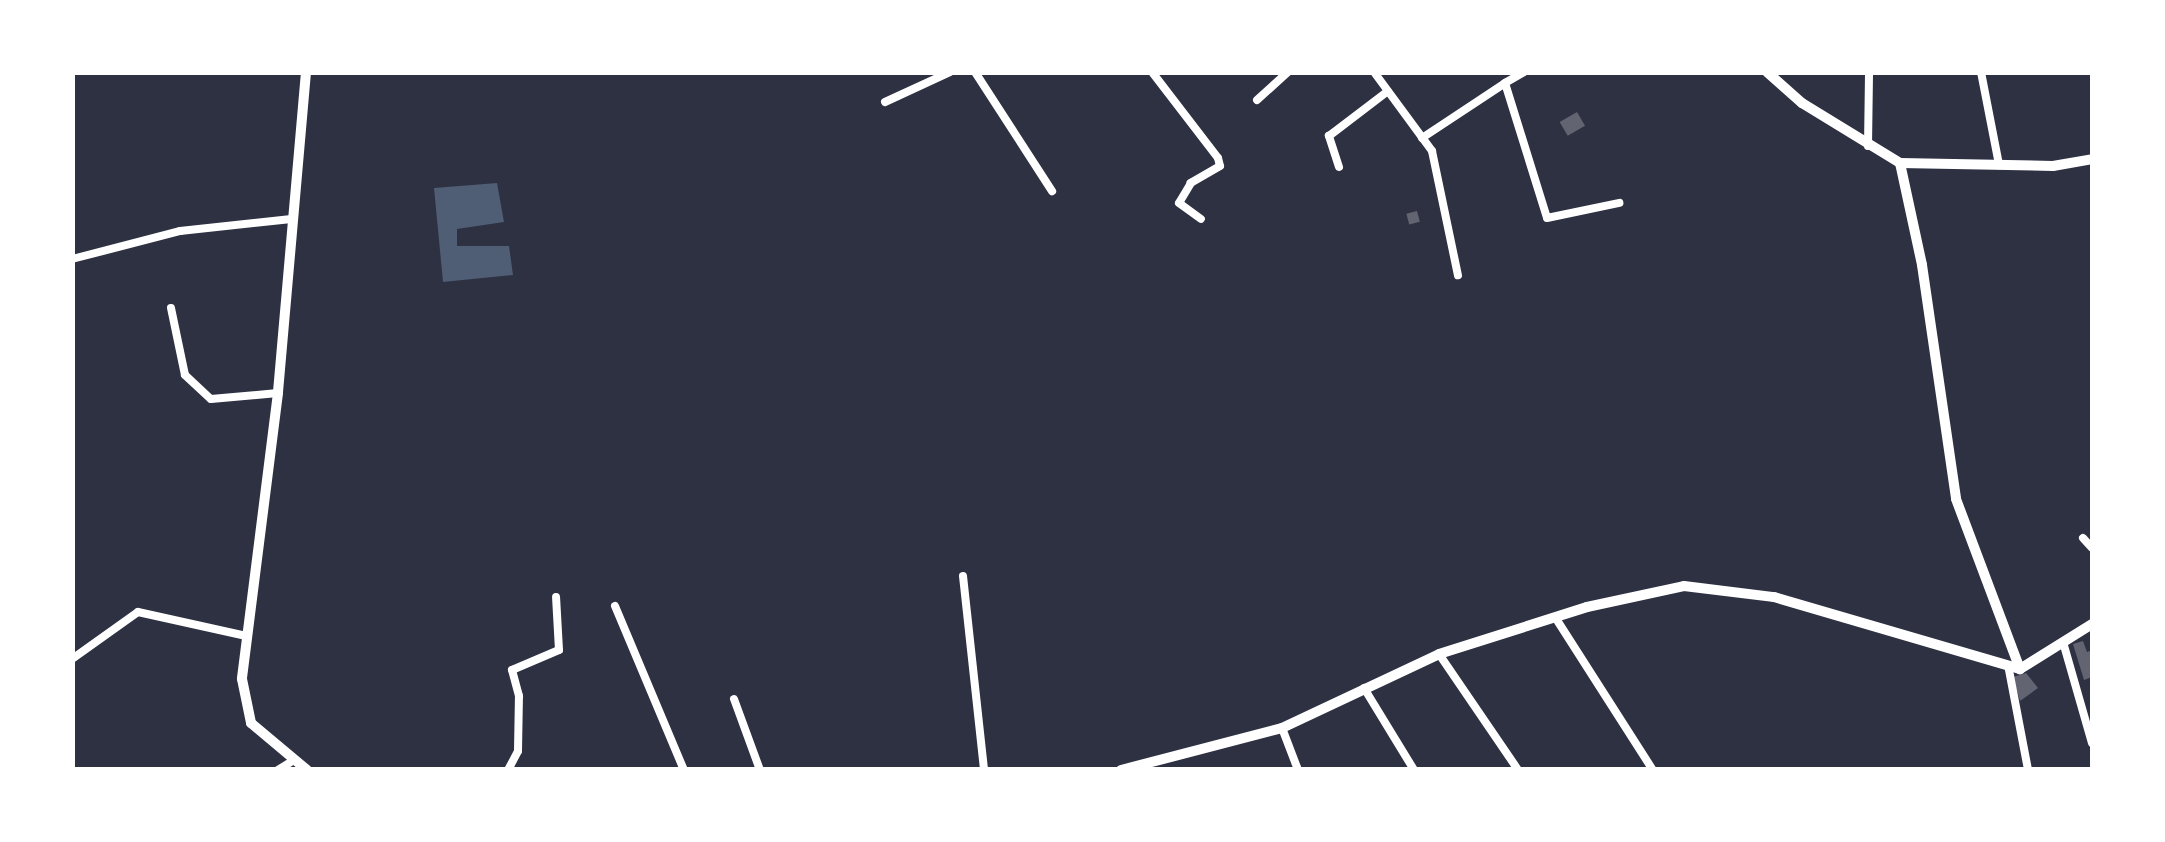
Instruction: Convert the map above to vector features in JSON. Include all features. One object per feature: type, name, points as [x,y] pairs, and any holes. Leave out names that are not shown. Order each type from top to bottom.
[{"type":"street","points":[[306,72],[278,394],[242,679],[251,723],[306,770]]},
{"type":"street","points":[[884,102],[950,72]]},
{"type":"street","points":[[975,72],[1052,191]]},
{"type":"street","points":[[1152,72],[1218,158],[1220,166],[1191,183],[1179,203],[1201,219]]},
{"type":"street","points":[[1257,100],[1288,72]]},
{"type":"street","points":[[1374,72],[1432,150],[1458,275]]},
{"type":"street","points":[[1422,138],[1524,72]]},
{"type":"street","points":[[1767,72],[1868,146],[1900,163],[1999,165],[2092,159]]},
{"type":"street","points":[[1868,146],[1869,72]]},
{"type":"street","points":[[1981,72],[1999,165]]},
{"type":"street","points":[[1506,83],[1547,218],[1619,204]]},
{"type":"street","points":[[1339,167],[1329,136],[1388,91]]},
{"type":"street","points":[[1900,163],[1956,498],[2014,669],[2028,770]]},
{"type":"street","points":[[72,259],[180,230],[291,219]]},
{"type":"street","points":[[171,308],[184,375],[211,399],[278,394]]},
{"type":"street","points":[[2083,538],[2092,548]]},
{"type":"street","points":[[963,576],[984,770]]},
{"type":"street","points":[[1121,770],[1282,728],[1440,654],[1555,618],[1684,586],[1774,597],[2014,669],[2092,624]]},
{"type":"street","points":[[508,770],[518,750],[519,696],[512,670],[559,650],[556,597]]},
{"type":"street","points":[[614,606],[684,770]]},
{"type":"street","points":[[72,659],[138,612],[246,636]]},
{"type":"street","points":[[1555,618],[1653,770]]},
{"type":"street","points":[[2064,642],[2092,743]]},
{"type":"street","points":[[1440,654],[1518,770]]},
{"type":"street","points":[[1364,688],[1414,770]]},
{"type":"street","points":[[734,699],[760,770]]},
{"type":"street","points":[[1282,728],[1298,770]]},
{"type":"street","points":[[278,770],[294,760]]},
{"type":"water","points":[[497,183],[504,222],[457,229],[457,246],[509,246],[513,275],[443,282],[434,188]]},
{"type":"building","points":[[1577,112],[1585,126],[1568,136],[1560,122]]},
{"type":"building","points":[[1417,211],[1420,222],[1409,224],[1406,214]]},
{"type":"building","points":[[2083,641],[2087,652],[2092,650],[2092,677],[2084,680],[2073,644]]},
{"type":"building","points":[[2026,673],[2038,688],[2020,701],[2013,677]]}]
